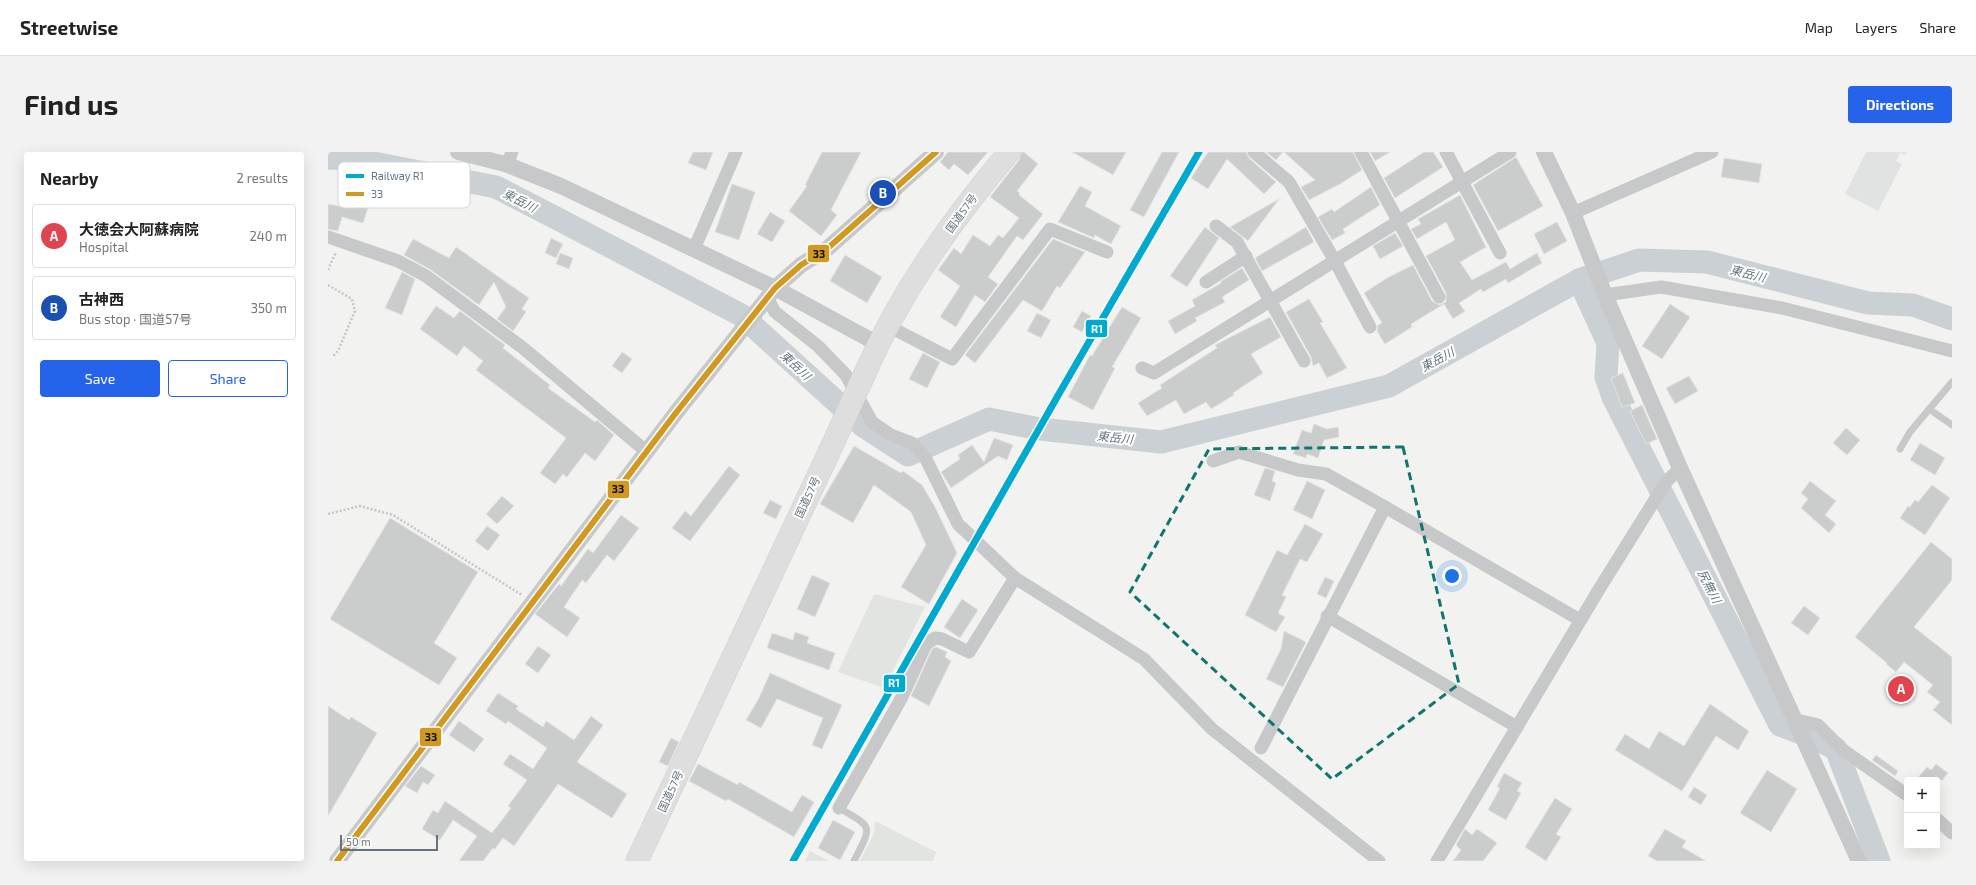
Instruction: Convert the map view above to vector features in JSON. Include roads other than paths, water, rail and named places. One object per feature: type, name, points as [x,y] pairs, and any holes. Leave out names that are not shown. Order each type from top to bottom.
[{"type":"highway","name":"国道57号","points":[[637,861],[883,335],[929,258],[978,189],[1009,152]]},
{"type":"street","points":[[458,152],[510,158],[561,186],[694,249],[768,297],[952,359],[1050,229],[1107,252]]},
{"type":"street","points":[[694,249],[736,152]]},
{"type":"street","points":[[338,861],[647,452],[768,297],[802,265],[828,248],[936,152]]},
{"type":"street","points":[[1254,152],[1289,182],[1335,261],[1370,327]]},
{"type":"street","points":[[1361,152],[1439,297]]},
{"type":"street","points":[[1446,152],[1500,253]]},
{"type":"street","points":[[1142,368],[1154,374],[1510,152]]},
{"type":"street","points":[[1544,152],[1573,213],[1604,291],[1680,468],[1859,861]]},
{"type":"street","points":[[1573,213],[1712,152]]},
{"type":"street","points":[[1216,226],[1237,242],[1304,361]]},
{"type":"street","points":[[328,238],[398,261],[426,276],[524,348],[647,452]]},
{"type":"street","points":[[1206,282],[1246,256]]},
{"type":"street","points":[[1604,291],[1661,287],[1782,308],[1952,351]]},
{"type":"street","points":[[768,297],[775,312],[818,346],[846,374],[872,422],[891,435],[912,443],[925,457],[950,504],[958,524],[1015,578],[1144,659],[1212,729],[1379,861]]},
{"type":"street","points":[[1214,461],[1239,452],[1298,470],[1326,474],[1580,620]]},
{"type":"street","points":[[1437,861],[1580,620],[1656,497],[1666,482],[1680,468]]},
{"type":"street","points":[[1261,748],[1327,616],[1385,507]]},
{"type":"street","points":[[839,808],[902,699],[926,644],[935,638],[942,639],[969,652],[1015,578]]},
{"type":"street","points":[[1327,616],[1517,727]]},
{"type":"street","points":[[1795,722],[1818,725],[1843,750],[1904,793]]},
{"type":"street","points":[[1940,822],[1952,833]]},
{"type":"lane","points":[[1900,449],[1910,432],[1952,382]]},
{"type":"lane","points":[[1929,409],[1952,425]]},
{"type":"lane","points":[[839,808],[864,822],[867,828],[866,836],[854,861]]},
{"type":"waterway","name":"東岳川","points":[[328,158],[353,159],[368,162]]},
{"type":"waterway","name":"東岳川","points":[[470,182],[496,187],[741,315],[862,425],[908,455],[989,419],[1040,429],[1161,442],[1389,386],[1579,280],[1639,260],[1707,262],[1868,303],[1913,305],[1952,319]]},
{"type":"waterway","name":"尻無川","points":[[1579,280],[1608,343],[1606,377],[1613,397],[1780,725],[1821,741],[1836,749],[1879,861]]},
{"type":"rail line","name":"R1","points":[[793,861],[1060,392],[1199,152]]},
{"type":"place","name":"古神西","points":[[883,193]]},
{"type":"place","name":"大徳会大阿蘇病院","points":[[1901,689]]}]
